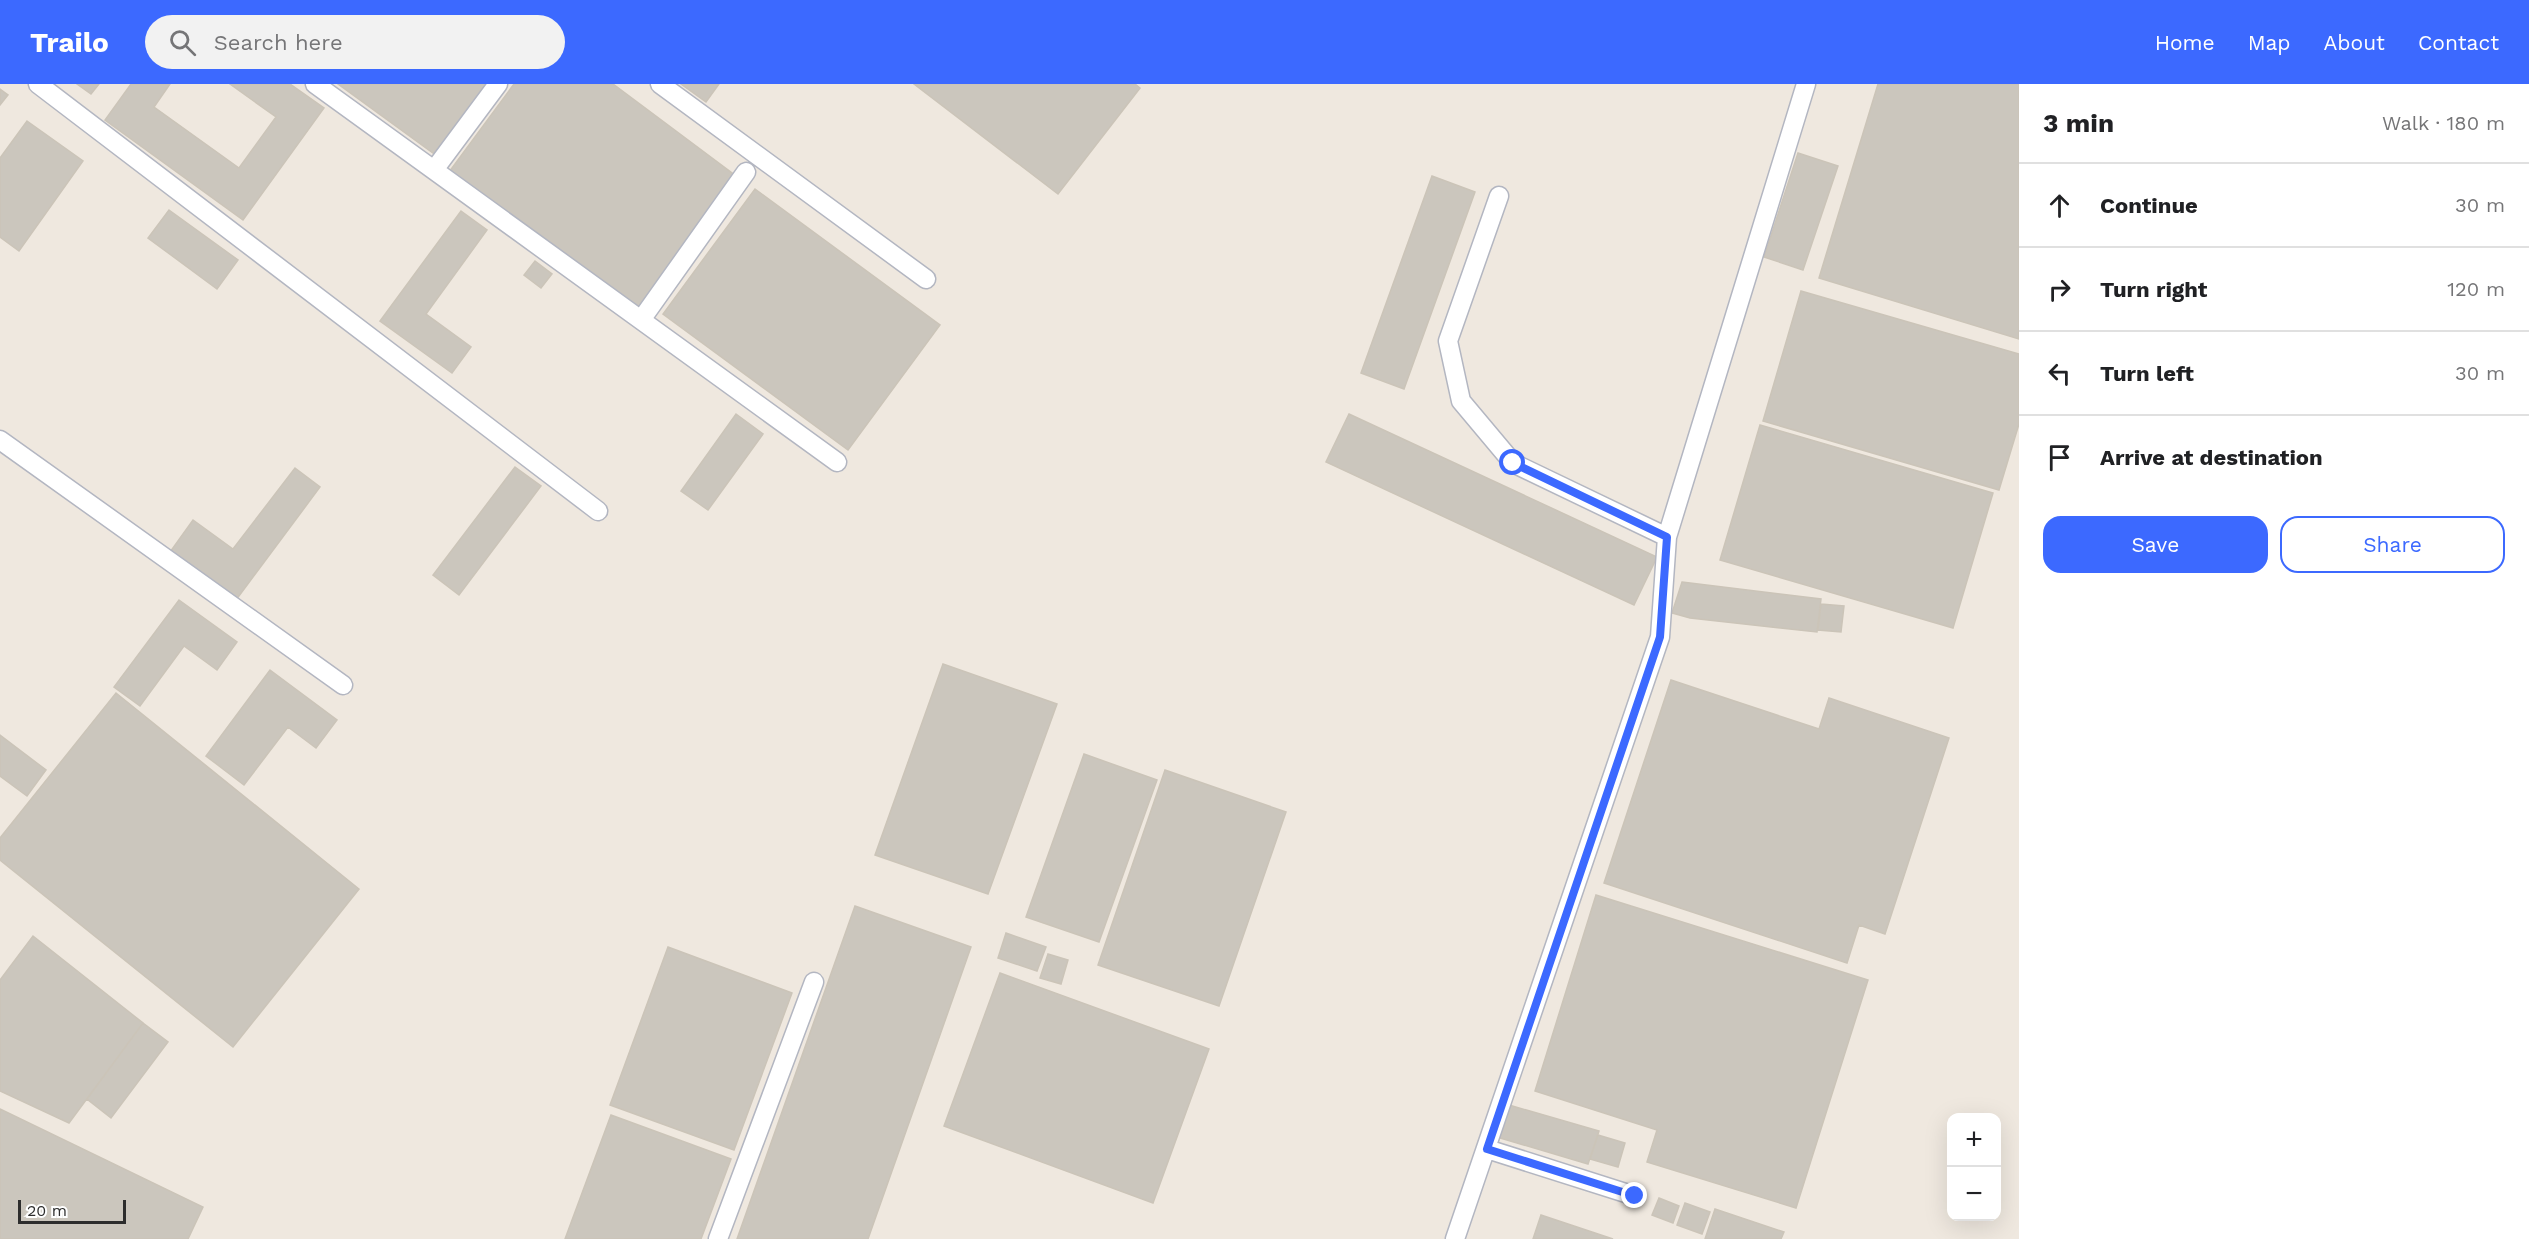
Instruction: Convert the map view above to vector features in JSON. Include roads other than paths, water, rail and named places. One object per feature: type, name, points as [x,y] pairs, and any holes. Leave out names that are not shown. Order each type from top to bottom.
[{"type":"lane","points":[[38,84],[598,511]]},
{"type":"lane","points":[[315,84],[837,462]]},
{"type":"lane","points":[[434,170],[498,84]]},
{"type":"lane","points":[[660,84],[926,279]]},
{"type":"lane","points":[[1455,1239],[1660,637],[1667,537],[1806,84]]},
{"type":"lane","points":[[641,320],[746,172]]},
{"type":"lane","points":[[1499,196],[1448,341],[1461,401],[1513,463],[1667,537]]},
{"type":"lane","points":[[0,440],[343,685]]},
{"type":"lane","points":[[718,1239],[814,982]]},
{"type":"lane","points":[[1487,1149],[1635,1196]]}]
